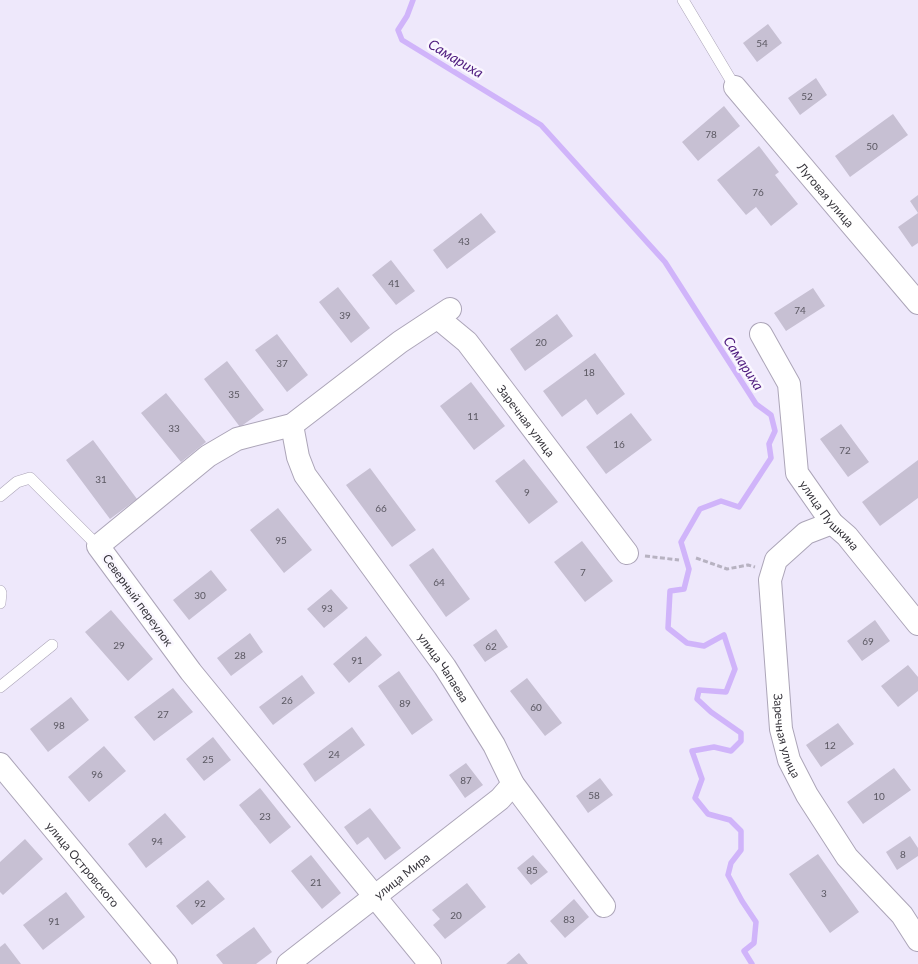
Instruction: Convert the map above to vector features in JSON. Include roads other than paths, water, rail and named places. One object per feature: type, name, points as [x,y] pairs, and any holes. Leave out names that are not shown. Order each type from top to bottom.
[{"type":"street","name":"Луговая улица","points":[[735,87],[918,303]]},
{"type":"street","name":"Северный переулок","points":[[430,964],[191,672],[98,546],[208,456],[237,439],[292,425],[400,342],[444,313]]},
{"type":"street","name":"Заречная улица","points":[[444,313],[627,553]]},
{"type":"street","name":"улица Пушкина","points":[[761,334],[789,384],[797,473],[832,524],[847,536],[918,624]]},
{"type":"street","name":"улица Чапаева","points":[[292,425],[298,457],[305,475],[445,666],[494,745],[513,784],[604,906]]},
{"type":"street","name":"Заречная улица","points":[[832,524],[806,533],[776,560],[770,580],[780,729],[790,760],[807,794],[847,857],[902,915],[918,940]]},
{"type":"street","name":"улица Островского","points":[[0,764],[166,964]]},
{"type":"street","name":"улица Мира","points":[[288,964],[500,799],[513,784]]},
{"type":"lane","points":[[683,0],[735,87]]},
{"type":"lane","points":[[0,496],[17,482],[30,478],[98,546]]},
{"type":"lane","points":[[0,591],[0,603]]},
{"type":"lane","points":[[0,687],[52,644]]},
{"type":"waterway","name":"Самариха","points":[[413,0],[407,16],[398,30],[402,40],[541,125],[665,262],[756,404],[771,415],[775,431],[769,444],[771,458],[739,507],[721,501],[700,509],[681,542],[689,569],[684,589],[670,591],[668,628],[687,643],[704,646],[724,635],[735,669],[726,692],[699,690],[697,699],[711,712],[741,733],[741,741],[731,751],[714,747],[692,751],[702,779],[695,798],[708,814],[730,820],[741,831],[741,850],[731,863],[728,875],[756,922],[754,943],[744,951],[752,964]]}]
